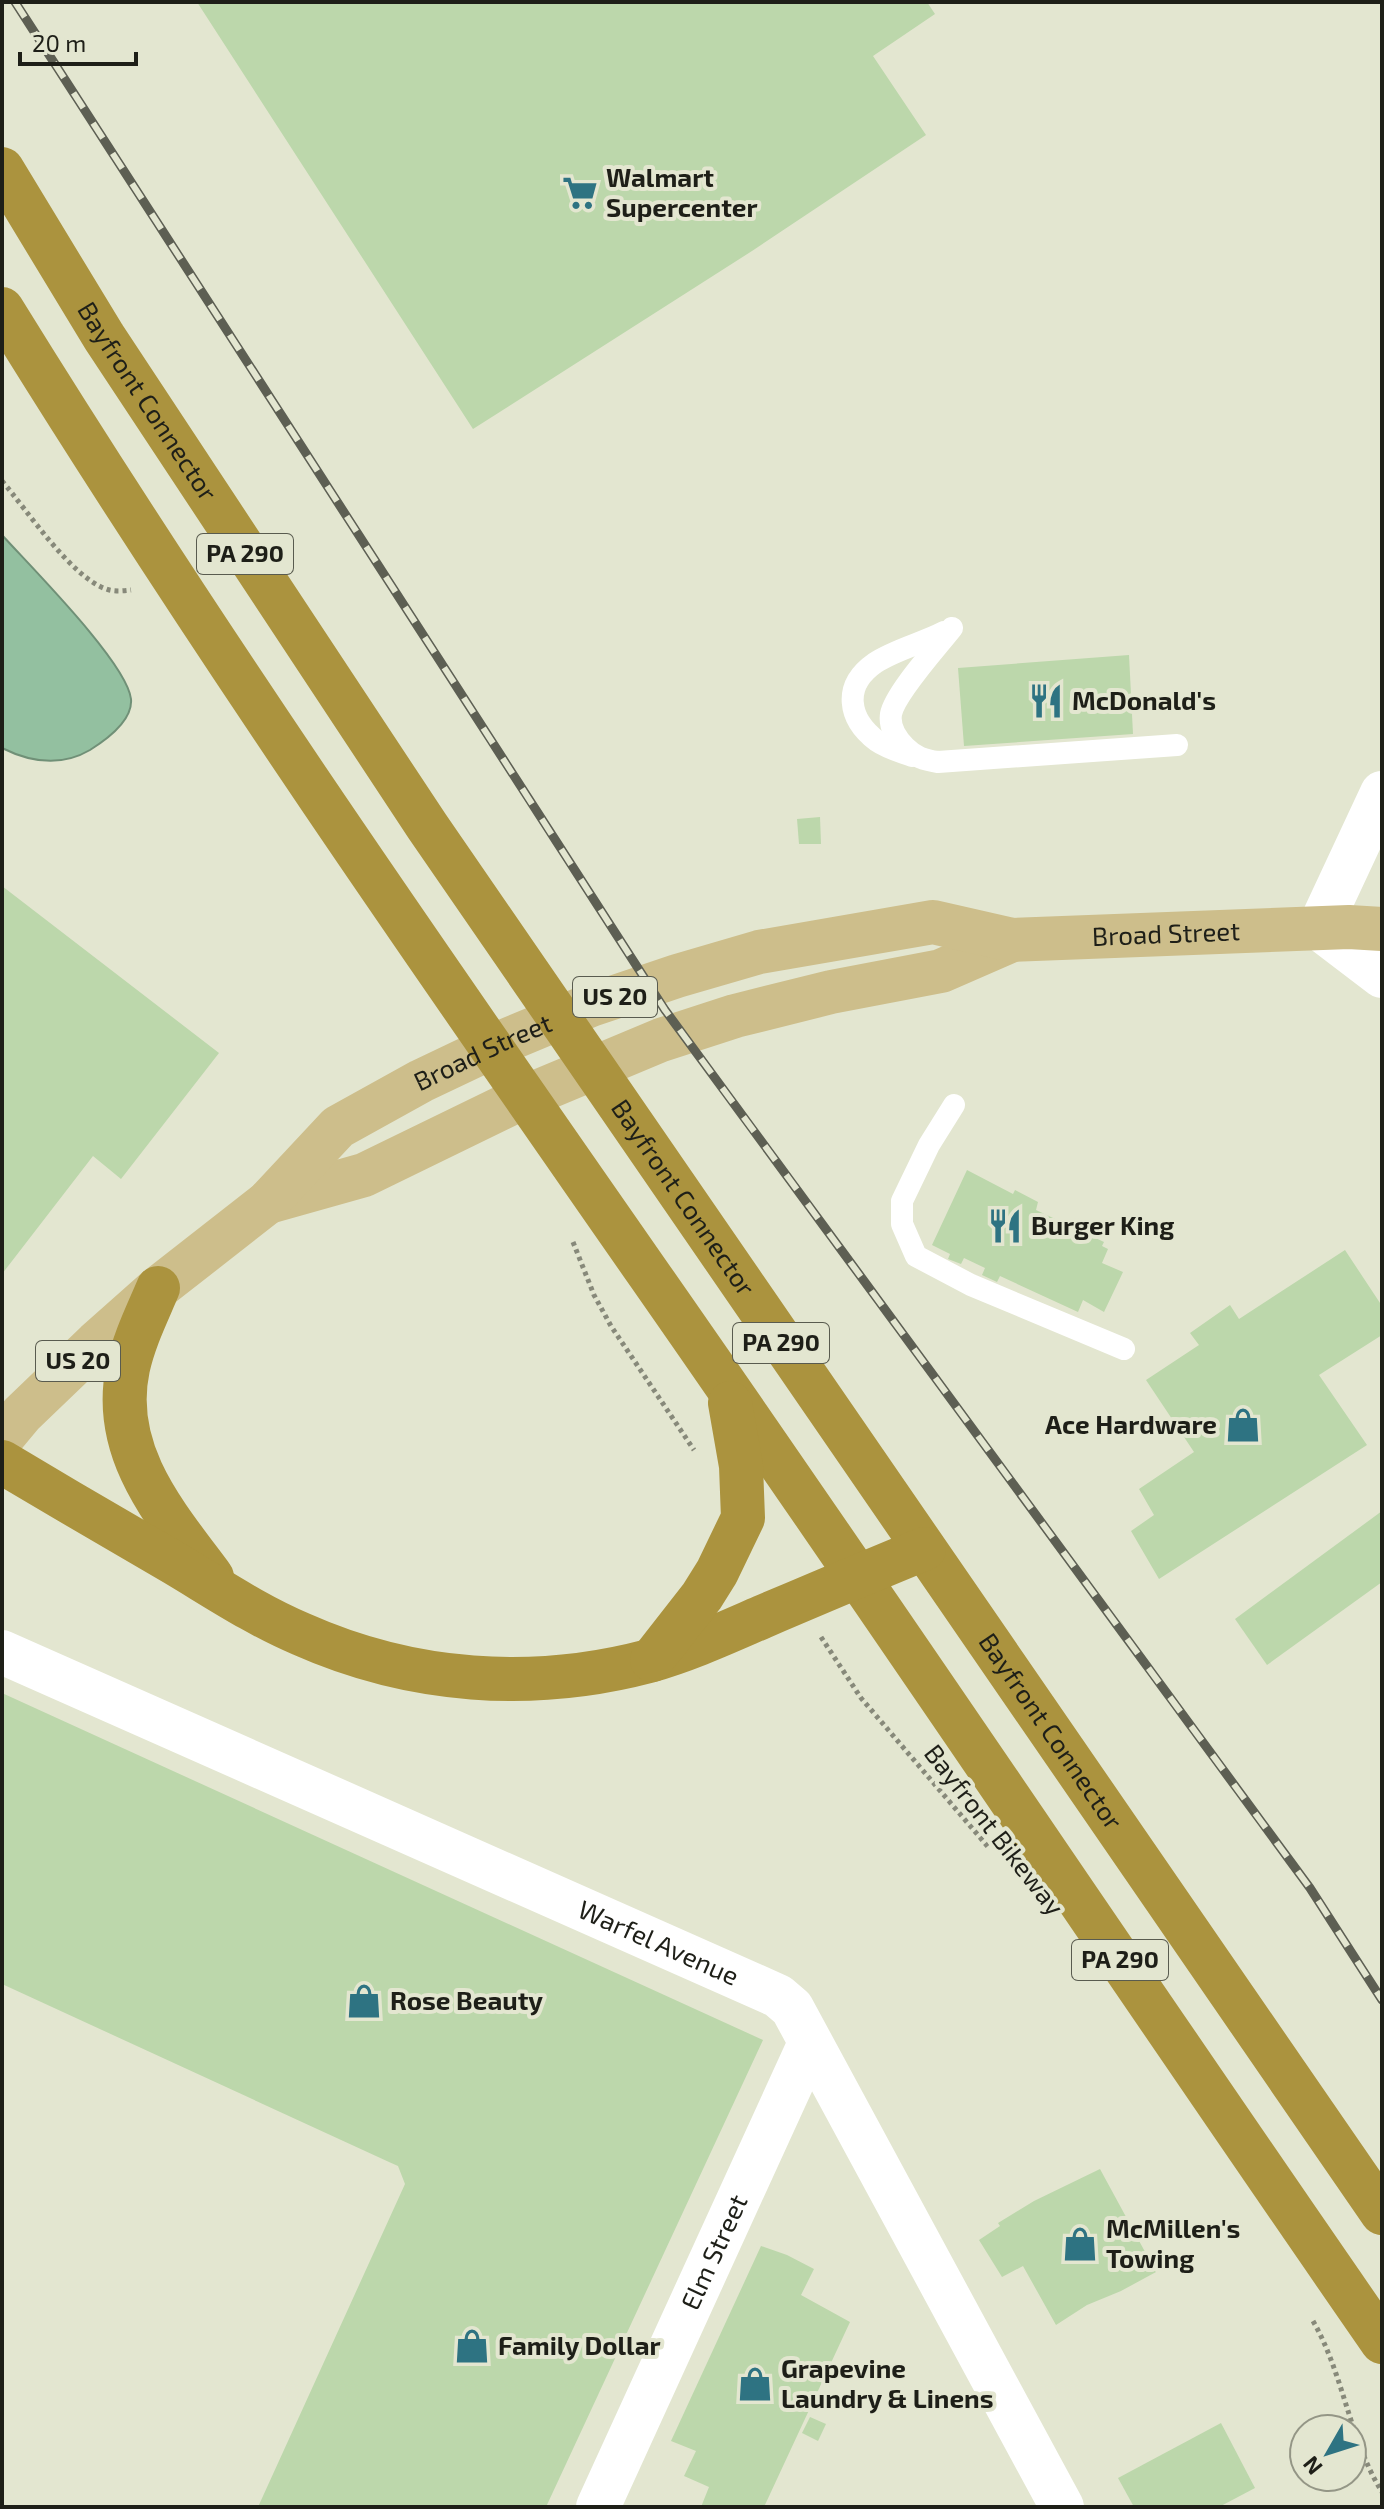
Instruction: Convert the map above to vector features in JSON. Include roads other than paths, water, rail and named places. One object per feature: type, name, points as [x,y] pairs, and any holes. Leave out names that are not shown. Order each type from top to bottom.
[{"type":"highway","name":"Bayfront Connector","points":[[2,169],[104,337],[498,932],[1382,2213]]},
{"type":"highway","name":"PA 290","points":[[2,309],[95,460],[272,730],[1382,2342]]},
{"type":"highway","points":[[158,1288],[134,1347],[128,1371],[125,1394],[128,1439],[147,1485],[223,1592]]},
{"type":"highway","points":[[652,1660],[702,1596],[743,1518],[741,1466],[728,1389]]},
{"type":"highway","points":[[2,1462],[299,1634],[393,1666],[450,1677],[507,1680],[557,1678],[608,1671],[652,1660],[696,1645],[924,1549]]},
{"type":"main road","name":"Broad Street","points":[[2,1438],[86,1353],[158,1288],[268,1202],[338,1127],[421,1081],[591,1005],[759,952],[933,922],[1012,940],[1319,928]]},
{"type":"main road","name":"US 20","points":[[1319,928],[1382,929]]},
{"type":"main road","name":"Broad Street","points":[[268,1202],[364,1175],[520,1099],[661,1040],[735,1016],[831,992],[941,971],[1012,940]]},
{"type":"street","points":[[1382,793],[1319,928],[1382,976]]},
{"type":"street","name":"Warfel Avenue","points":[[2,1652],[778,1996],[792,2008],[1062,2507]]},
{"type":"street","name":"Elm Street","points":[[598,2507],[810,2043]]},
{"type":"lane","points":[[923,760],[900,741],[892,728],[891,712],[900,695],[952,628],[920,645],[876,662],[863,673],[854,688],[852,706],[856,719],[879,743],[923,760],[938,762],[1177,745]]},
{"type":"lane","points":[[954,1105],[929,1145],[902,1201],[902,1224],[916,1256],[971,1285],[1124,1349]]},
{"type":"railway","points":[[15,2],[665,1010],[1310,1888],[1382,2000]]},
{"type":"place","name":"Walmart Supercenter","points":[[580,193]]},
{"type":"place","name":"McDonald's","points":[[1046,701]]},
{"type":"place","name":"Burger King","points":[[1005,1226]]},
{"type":"place","name":"Ace Hardware","points":[[1243,1425]]},
{"type":"place","name":"Rose Beauty","points":[[364,2001]]},
{"type":"place","name":"McMillen's Towing","points":[[1080,2244]]},
{"type":"place","name":"Family Dollar","points":[[472,2346]]},
{"type":"place","name":"Grapevine Laundry & Linens","points":[[755,2384]]}]
